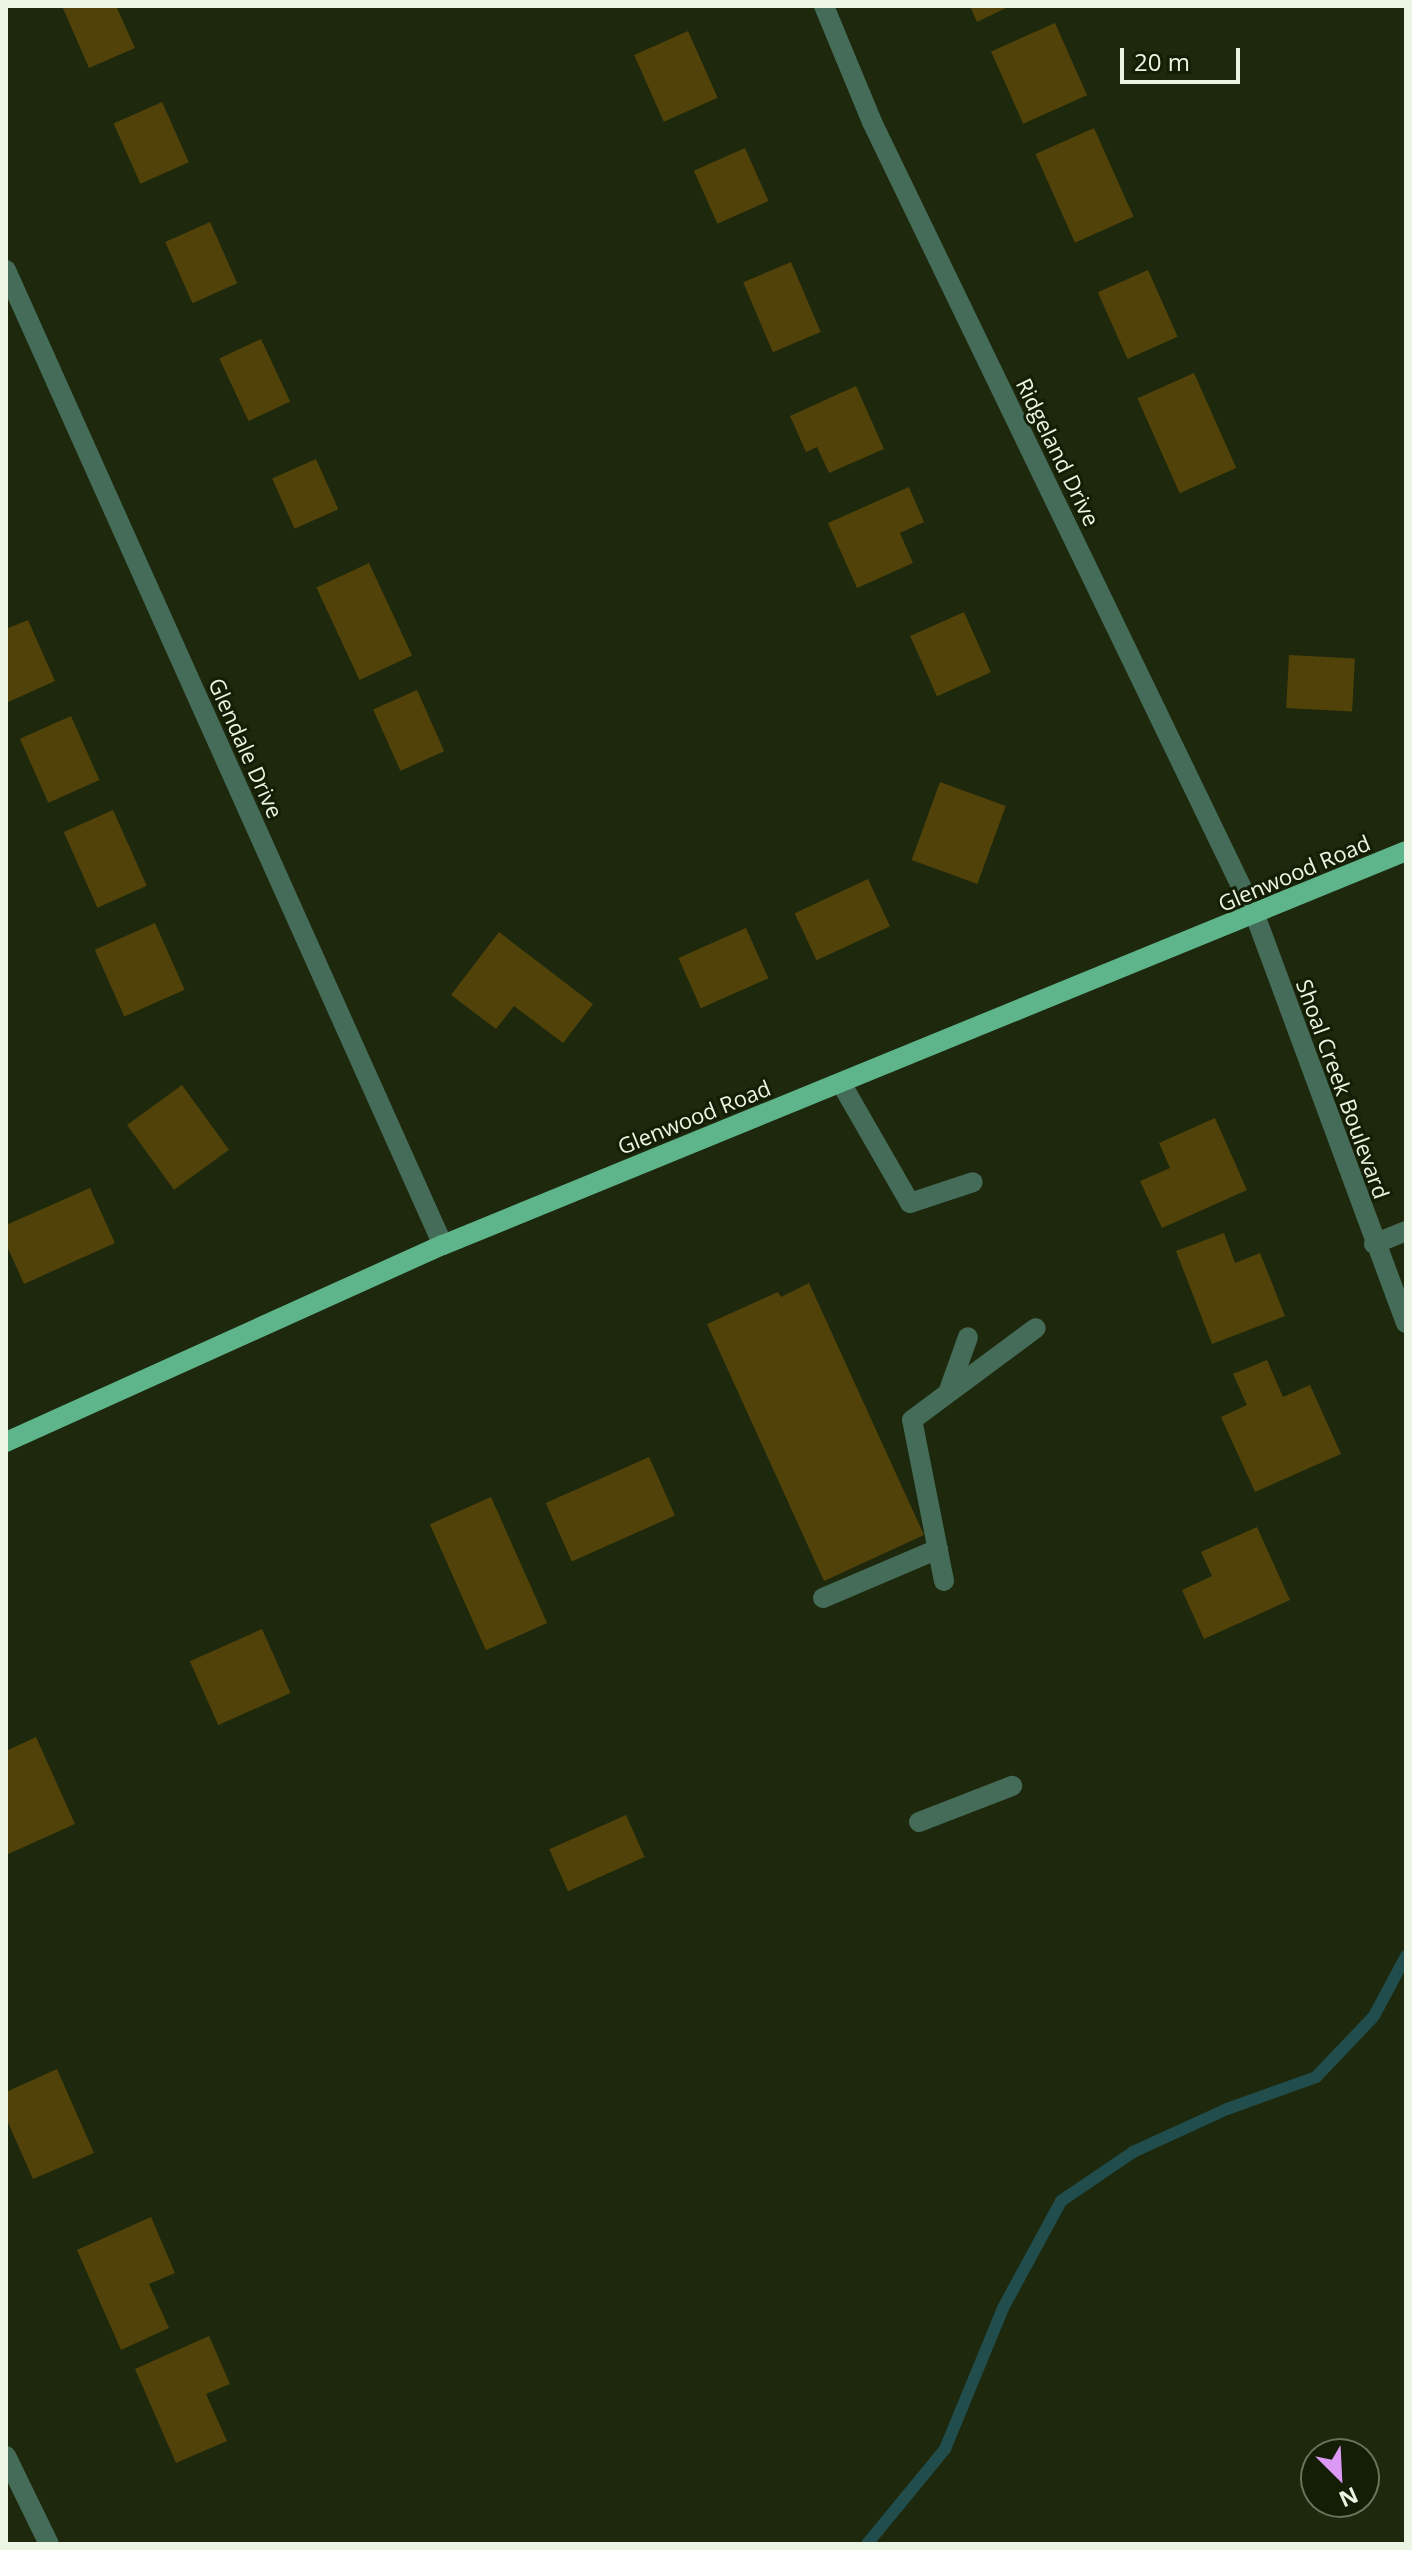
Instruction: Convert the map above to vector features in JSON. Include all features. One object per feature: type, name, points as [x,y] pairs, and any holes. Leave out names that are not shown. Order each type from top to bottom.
[{"type":"main road","name":"Glenwood Road","points":[[6,1442],[443,1245],[1406,851]]},
{"type":"street","name":"Ridgeland Drive","points":[[824,6],[872,122],[1255,915]]},
{"type":"street","name":"Glendale Drive","points":[[6,270],[443,1245]]},
{"type":"street","name":"Shoal Creek Boulevard","points":[[1255,915],[1374,1244],[1406,1323]]},
{"type":"street","points":[[841,1083],[910,1203],[973,1182]]},
{"type":"street","points":[[1374,1244],[1406,1231]]},
{"type":"street","points":[[944,1581],[912,1420],[1036,1328]]},
{"type":"street","points":[[949,1390],[968,1337]]},
{"type":"street","points":[[823,1598],[938,1549]]},
{"type":"street","points":[[919,1822],[1012,1786]]},
{"type":"street","points":[[6,2456],[49,2544]]},
{"type":"building","points":[[62,6],[116,6],[135,48],[89,68]]},
{"type":"building","points":[[970,6],[1010,6],[977,22]]},
{"type":"building","points":[[1055,23],[1087,95],[1023,124],[991,51]]},
{"type":"building","points":[[688,31],[718,98],[664,122],[634,55]]},
{"type":"building","points":[[162,102],[189,162],[140,184],[114,124]]},
{"type":"building","points":[[1094,128],[1133,217],[1075,243],[1036,154]]},
{"type":"building","points":[[745,148],[769,201],[717,224],[694,171]]},
{"type":"building","points":[[210,222],[237,283],[192,303],[165,242]]},
{"type":"building","points":[[791,262],[821,332],[773,352],[743,282]]},
{"type":"building","points":[[1148,270],[1178,337],[1127,359],[1098,292]]},
{"type":"building","points":[[261,339],[290,402],[248,421],[219,358]]},
{"type":"building","points":[[1194,373],[1236,468],[1180,493],[1137,398]]},
{"type":"building","points":[[856,386],[884,449],[829,473],[817,447],[806,452],[790,416]]},
{"type":"building","points":[[316,459],[338,509],[295,529],[272,479]]},
{"type":"building","points":[[909,487],[924,522],[900,533],[913,563],[857,588],[828,523]]},
{"type":"building","points":[[369,563],[412,655],[360,680],[316,588]]},
{"type":"building","points":[[964,612],[991,672],[937,696],[910,636]]},
{"type":"building","points":[[28,620],[55,681],[6,703],[6,629]]},
{"type":"building","points":[[1289,655],[1355,658],[1352,711],[1286,708]]},
{"type":"building","points":[[417,690],[444,751],[400,771],[373,710]]},
{"type":"building","points":[[71,716],[99,780],[48,803],[20,739]]},
{"type":"building","points":[[940,782],[1006,806],[977,884],[912,860]]},
{"type":"building","points":[[113,810],[147,886],[97,908],[64,832]]},
{"type":"building","points":[[868,879],[890,926],[817,960],[795,913]]},
{"type":"building","points":[[155,923],[185,990],[124,1017],[95,950]]},
{"type":"building","points":[[746,928],[768,978],[701,1008],[678,958]]},
{"type":"building","points":[[499,932],[593,1004],[563,1043],[514,1006],[496,1029],[451,995]]},
{"type":"building","points":[[182,1085],[229,1150],[174,1190],[127,1125]]},
{"type":"building","points":[[1215,1118],[1247,1190],[1162,1228],[1140,1181],[1170,1168],[1159,1143]]},
{"type":"building","points":[[90,1188],[115,1243],[24,1284],[6,1244],[6,1225]]},
{"type":"building","points":[[1224,1233],[1235,1263],[1260,1253],[1285,1316],[1212,1344],[1176,1251]]},
{"type":"building","points":[[809,1283],[924,1535],[824,1581],[707,1324],[778,1292],[781,1297]]},
{"type":"building","points":[[1267,1360],[1283,1397],[1310,1385],[1341,1454],[1255,1492],[1221,1417],[1247,1405],[1233,1374]]},
{"type":"building","points":[[649,1457],[675,1515],[572,1561],[546,1503]]},
{"type":"building","points":[[491,1497],[547,1623],[486,1650],[430,1524]]},
{"type":"building","points":[[1257,1527],[1290,1600],[1204,1639],[1182,1590],[1212,1576],[1201,1552]]},
{"type":"building","points":[[262,1629],[290,1693],[218,1725],[190,1661]]},
{"type":"building","points":[[36,1737],[75,1824],[6,1855],[6,1751]]},
{"type":"building","points":[[626,1815],[645,1857],[568,1891],[549,1849]]},
{"type":"building","points":[[57,2069],[94,2153],[33,2179],[6,2118],[6,2092]]},
{"type":"building","points":[[151,2217],[175,2273],[149,2284],[169,2328],[121,2350],[77,2250]]},
{"type":"building","points":[[209,2336],[230,2384],[206,2394],[227,2441],[176,2463],[135,2369]]},
{"type":"waterway","points":[[867,2544],[945,2449],[1003,2308],[1061,2201],[1133,2152],[1227,2109],[1316,2077],[1374,2016],[1406,1956]]}]
